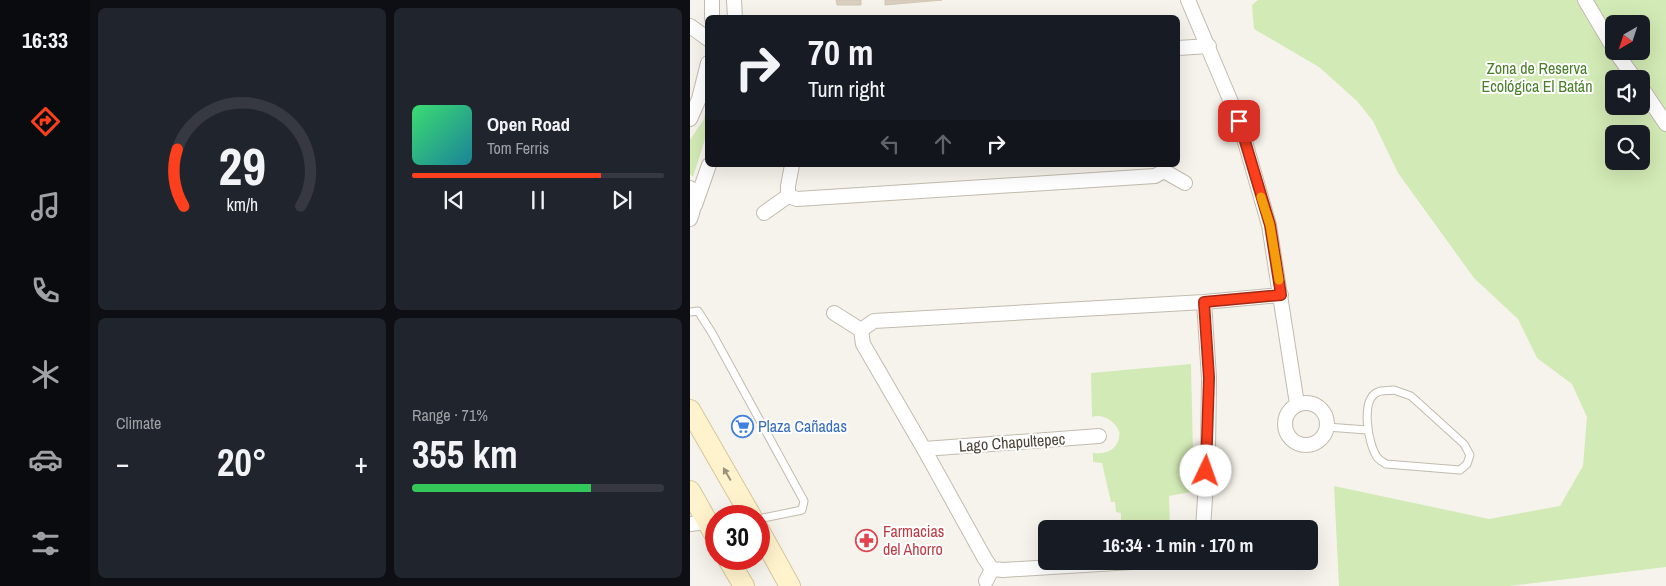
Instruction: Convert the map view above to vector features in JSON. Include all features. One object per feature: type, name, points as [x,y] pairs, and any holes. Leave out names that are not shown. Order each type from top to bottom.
[{"type":"main road","points":[[690,410],[747,505]]},
{"type":"main road","points":[[690,491],[705,528]]},
{"type":"main road","points":[[770,547],[790,586]]},
{"type":"main road","points":[[735,570],[744,586]]},
{"type":"street","points":[[712,0],[712,15]]},
{"type":"street","points":[[734,0],[735,15]]},
{"type":"street","points":[[1188,0],[1239,121],[1270,225],[1297,404]]},
{"type":"street","points":[[1585,0],[1605,33]]},
{"type":"street","points":[[690,26],[705,37]]},
{"type":"street","points":[[1180,48],[1209,46]]},
{"type":"street","points":[[690,119],[699,99],[705,75]]},
{"type":"street","points":[[1650,100],[1666,124]]},
{"type":"street","points":[[690,219],[708,167]]},
{"type":"street","points":[[788,196],[792,167]]},
{"type":"street","points":[[788,196],[797,199],[1155,176],[1164,168],[1184,183]]},
{"type":"street","points":[[690,188],[694,205]]},
{"type":"street","points":[[764,213],[788,196]]},
{"type":"street","points":[[861,330],[874,321],[1204,302],[1281,295]]},
{"type":"street","points":[[1204,302],[1209,378],[1208,452],[1204,520]]},
{"type":"street","points":[[834,314],[861,330]]},
{"type":"street","points":[[861,330],[863,344],[985,560],[989,575],[1003,570],[1038,568]]},
{"type":"street","points":[[1308,403],[1319,407],[1326,416],[1327,427],[1323,437],[1314,444],[1303,446],[1293,442],[1286,433],[1284,422],[1288,411],[1297,404],[1308,403]]},
{"type":"street","name":"Lago Chapultepec","points":[[924,449],[1099,436]]},
{"type":"lane","points":[[690,312],[698,311],[712,333],[804,500],[802,510],[770,519]]},
{"type":"lane","points":[[1394,390],[1410,396],[1464,444],[1470,455],[1467,464],[1460,470],[1386,464],[1377,458],[1367,430],[1368,407],[1372,396],[1379,391],[1394,390]]},
{"type":"lane","points":[[1327,427],[1367,430]]},
{"type":"green space","name":"Zona de Reserva Ecológica El Batán","points":[[1258,0],[1666,0],[1666,567],[1509,586],[1339,586],[1334,486],[1489,519],[1560,506],[1583,466],[1587,417],[1572,384],[1537,358],[1518,319],[1474,278],[1398,173],[1373,121],[1357,101],[1319,67],[1254,29],[1252,5]]},
{"type":"green space","points":[[705,114],[705,139],[693,177],[690,174],[690,140],[704,119]]},
{"type":"green space","points":[[1191,364],[1193,452],[1191,492],[1169,496],[1170,520],[1121,520],[1121,513],[1116,512],[1115,502],[1111,502],[1102,463],[1093,462],[1093,453],[1105,452],[1115,447],[1119,439],[1119,433],[1117,427],[1108,419],[1100,416],[1092,417],[1091,373]]},
{"type":"building","points":[[836,0],[861,0],[861,5],[837,5]]},
{"type":"building","points":[[885,0],[942,0],[885,5]]},
{"type":"slow traffic","points":[[1261,197],[1270,225],[1279,280]]},
{"type":"place","name":"Plaza Cañadas","points":[[742,426]]},
{"type":"place","name":"Farmacias del Ahorro","points":[[867,540]]},
{"type":"route","points":[[1206,471],[1209,378],[1204,302],[1281,295],[1270,225],[1239,121]]}]
